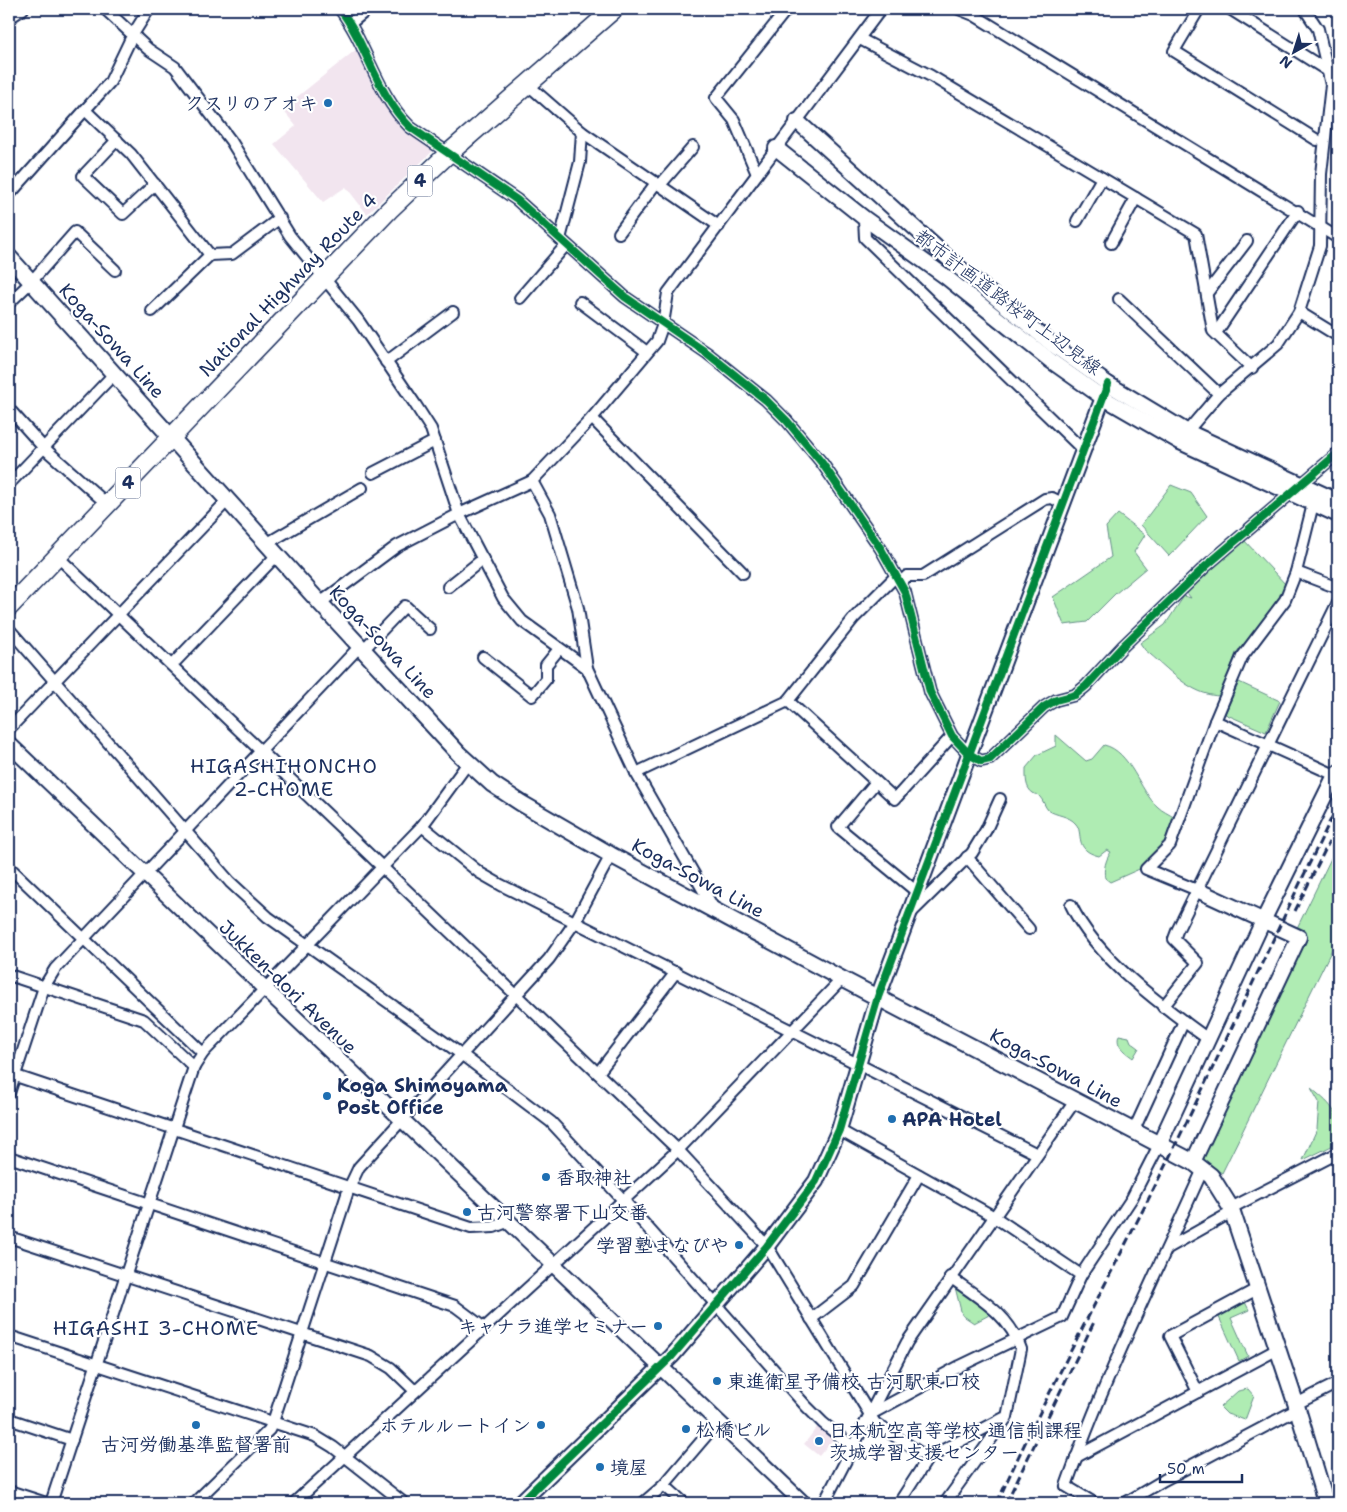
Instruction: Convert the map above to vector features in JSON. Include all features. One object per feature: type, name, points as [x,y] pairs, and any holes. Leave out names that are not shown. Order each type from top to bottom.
[{"type":"highway","name":"National Highway Route 4","points":[[9,607],[324,277],[449,153],[614,9]]},
{"type":"main road","name":"Koga-Sowa Line","points":[[9,257],[361,648],[468,763],[492,784],[611,855],[1198,1166],[1219,1185],[1231,1210],[1278,1349],[1326,1503]]},
{"type":"street","points":[[9,18],[23,9]]},
{"type":"street","points":[[105,9],[132,36],[175,67],[231,141],[290,236],[358,320],[431,429],[459,514],[503,598],[522,621],[587,668]]},
{"type":"street","points":[[9,195],[110,82],[132,36],[149,9]]},
{"type":"street","points":[[340,9],[351,23],[369,66],[396,112],[419,135],[449,153],[517,200],[625,297],[707,352],[766,400],[788,421],[848,500],[898,580],[912,614],[923,669],[930,692],[952,736],[969,754],[981,761],[990,759],[1044,706],[1056,700],[1075,695],[1206,566],[1338,453]]},
{"type":"street","points":[[351,23],[368,9]]},
{"type":"street","points":[[757,174],[734,120],[716,98],[787,9]]},
{"type":"street","points":[[320,603],[397,546],[459,514],[532,481],[592,418],[657,341],[663,324],[668,293],[881,9]]},
{"type":"street","points":[[959,9],[974,14],[1298,211],[1338,238]]},
{"type":"street","points":[[1199,9],[1174,51],[1317,140]]},
{"type":"street","points":[[1230,9],[1328,71]]},
{"type":"street","points":[[1183,437],[1219,394],[1278,344],[1299,312],[1320,246],[1321,174],[1335,87],[1328,71],[1318,29],[1306,11],[1307,9]]},
{"type":"street","points":[[860,39],[931,76],[1196,234],[1216,333],[1252,368]]},
{"type":"street","points":[[527,84],[582,132],[719,226]]},
{"type":"street","points":[[85,110],[131,154],[210,255]]},
{"type":"street","name":"都市計画道路桜町上辺見線","points":[[797,121],[950,260],[1053,345],[1105,391]]},
{"type":"street","points":[[520,298],[563,242],[580,162],[582,132]]},
{"type":"street","points":[[117,140],[83,176],[123,214],[155,184]]},
{"type":"street","points":[[619,233],[658,184],[693,147]]},
{"type":"street","name":"都市計画道路桜町上辺見線","points":[[776,148],[864,218],[904,245],[1051,361],[1183,437],[1292,494],[1338,515]]},
{"type":"street","points":[[1077,221],[1102,178]]},
{"type":"street","points":[[1111,243],[1136,198]]},
{"type":"street","points":[[1216,333],[1298,211]]},
{"type":"street","points":[[152,311],[210,255],[232,254],[280,218]]},
{"type":"street","points":[[864,218],[865,238],[1082,449]]},
{"type":"street","points":[[9,303],[31,282],[75,232],[115,270]]},
{"type":"street","points":[[1207,293],[1246,241]]},
{"type":"street","points":[[1119,299],[1219,394]]},
{"type":"street","points":[[580,302],[647,352]]},
{"type":"street","points":[[386,362],[453,312]]},
{"type":"street","points":[[1299,312],[1338,336]]},
{"type":"street","points":[[9,484],[115,374]]},
{"type":"street","points":[[520,1503],[661,1369],[767,1246],[816,1182],[839,1130],[878,997],[1105,391]]},
{"type":"street","points":[[9,408],[43,447],[107,504]]},
{"type":"street","points":[[592,418],[743,573]]},
{"type":"street","name":"都市計画道路桜町上辺見線","points":[[1183,437],[1303,484],[1338,500]]},
{"type":"street","points":[[373,473],[435,441]]},
{"type":"street","points":[[532,481],[550,514],[578,608],[587,668],[636,773],[714,910]]},
{"type":"street","points":[[266,544],[362,488]]},
{"type":"street","points":[[636,773],[788,701],[854,618],[898,580],[907,576],[923,576],[1045,499],[1052,498],[1062,503]]},
{"type":"street","points":[[9,729],[228,501]]},
{"type":"street","points":[[1090,1503],[1091,1501],[1066,1486],[1076,1457],[1167,1249],[1198,1166],[1298,937],[1197,890],[1146,869],[1170,845],[1215,721],[1242,657],[1284,600],[1296,572],[1313,504]]},
{"type":"street","points":[[172,666],[277,555]]},
{"type":"street","points":[[57,556],[262,750],[678,1150],[767,1246],[875,1423],[928,1458]]},
{"type":"street","points":[[448,586],[483,559]]},
{"type":"street","points":[[1296,572],[1338,588]]},
{"type":"street","points":[[1163,1007],[1198,963],[1174,939],[1338,602]]},
{"type":"street","points":[[9,1093],[11,1075],[44,987],[55,968],[82,937],[361,648],[405,606],[430,629]]},
{"type":"street","points":[[9,629],[185,831],[250,901],[307,946],[461,1054],[551,1122],[624,1200],[818,1417],[853,1447]]},
{"type":"street","points":[[482,657],[532,696],[546,679],[546,665],[559,648]]},
{"type":"street","points":[[788,701],[895,799],[952,736]]},
{"type":"street","points":[[869,1415],[1062,1317],[1082,1275],[1132,1198],[1337,772],[1215,721]]},
{"type":"street","name":"Jukken-dori Avenue","points":[[9,744],[265,991],[803,1503]]},
{"type":"street","points":[[51,1503],[194,1067],[204,1053],[422,826],[468,763]]},
{"type":"street","points":[[876,782],[838,827],[917,892]]},
{"type":"street","points":[[908,916],[979,843],[1000,800]]},
{"type":"street","points":[[422,826],[480,873],[1037,1154]]},
{"type":"street","points":[[194,1503],[268,1430],[273,1422],[349,1188],[358,1167],[549,959],[575,922],[611,855]]},
{"type":"street","points":[[967,857],[1030,929]]},
{"type":"street","points":[[9,867],[204,1053]]},
{"type":"street","points":[[1071,905],[1078,921],[1095,941],[1163,1007],[1208,1039]]},
{"type":"street","points":[[598,1073],[676,972]]},
{"type":"street","points":[[9,975],[144,1020],[194,1067]]},
{"type":"street","points":[[294,1503],[483,1327],[554,1265],[678,1150],[842,978]]},
{"type":"street","points":[[1133,1132],[1184,1022]]},
{"type":"street","points":[[11,1075],[471,1228],[494,1227],[507,1222]]},
{"type":"street","points":[[824,1503],[907,1342],[993,1216],[1075,1101]]},
{"type":"street","points":[[839,1130],[993,1216],[1082,1275]]},
{"type":"street","points":[[1167,1249],[1231,1210],[1338,1153]]},
{"type":"street","points":[[9,1157],[455,1306],[483,1327]]},
{"type":"street","points":[[811,1319],[854,1286],[919,1175]]},
{"type":"street","points":[[9,1237],[371,1356],[391,1368],[415,1391]]},
{"type":"street","points":[[945,1503],[1007,1417],[1021,1349],[1018,1338],[999,1312],[950,1278]]},
{"type":"street","points":[[1198,1392],[1170,1336],[1257,1289]]},
{"type":"street","points":[[9,1336],[315,1436],[345,1456],[404,1503]]},
{"type":"street","points":[[1076,1457],[1278,1349]]},
{"type":"street","points":[[1125,1503],[1338,1383]]},
{"type":"street","points":[[899,1503],[928,1458],[1007,1417]]},
{"type":"street","points":[[9,1419],[72,1440]]},
{"type":"street","points":[[644,1503],[664,1485],[717,1423]]},
{"type":"street","points":[[664,1485],[684,1503]]},
{"type":"street","points":[[9,1491],[46,1503]]},
{"type":"shaded area","points":[[358,48],[371,83],[390,111],[410,132],[435,149],[367,214],[346,187],[323,202],[274,144],[296,126],[282,109]]},
{"type":"shaded area","name":"日本航空高等学校 通信制課程 茨城学習支援センター","points":[[818,1426],[834,1438],[819,1456],[804,1444]]},
{"type":"green space","points":[[1171,485],[1191,493],[1207,516],[1169,556],[1141,525]]},
{"type":"green space","points":[[1118,514],[1145,535],[1134,552],[1146,568],[1115,594],[1087,622],[1064,625],[1053,597],[1111,557],[1106,527]]},
{"type":"green space","points":[[1243,539],[1287,586],[1281,600],[1241,651],[1239,649],[1236,653],[1221,696],[1210,695],[1189,686],[1145,650],[1140,643],[1165,625],[1184,596],[1191,598],[1187,593]]},
{"type":"green space","points":[[1239,682],[1280,701],[1266,732],[1225,714]]},
{"type":"green space","points":[[1056,735],[1086,761],[1092,759],[1104,745],[1113,749],[1128,763],[1151,800],[1175,818],[1168,840],[1144,867],[1110,882],[1105,878],[1104,871],[1106,861],[1111,852],[1107,850],[1099,856],[1086,850],[1082,846],[1076,824],[1070,819],[1048,810],[1040,797],[1030,791],[1026,782],[1026,768],[1037,755],[1056,746]]},
{"type":"green space","points":[[1338,844],[1338,937],[1222,1173],[1200,1160],[1308,936],[1296,930]]},
{"type":"green space","points":[[1119,1035],[1129,1037],[1131,1042],[1139,1048],[1133,1058],[1120,1046],[1118,1042]]},
{"type":"green space","points":[[1311,1088],[1334,1111],[1338,1143],[1303,1160],[1317,1129],[1319,1102]]},
{"type":"green space","points":[[955,1287],[993,1313],[974,1323],[962,1315]]},
{"type":"green space","points":[[1245,1302],[1249,1310],[1231,1318],[1248,1356],[1239,1361],[1218,1315]]},
{"type":"green space","points":[[1248,1389],[1254,1396],[1245,1420],[1227,1414],[1220,1407],[1238,1391]]},
{"type":"railway","points":[[997,1503],[1188,1119],[1338,805]]},
{"type":"railway","points":[[1295,911],[1329,842]]},
{"type":"railway","points":[[1006,1503],[1095,1320]]},
{"type":"cycle path","points":[[340,9],[350,23],[388,99],[410,127],[517,200],[625,297],[707,353],[766,400],[787,421],[822,463],[881,549],[905,592],[930,692],[952,736],[969,754],[981,761],[990,759],[1044,707],[1056,700],[1075,695],[1086,686],[1123,646],[1206,566],[1338,453]]},
{"type":"cycle path","points":[[520,1503],[672,1356],[767,1246],[816,1181],[839,1130],[878,997],[1108,384]]},
{"type":"place","name":"クスリのアオキ","points":[[328,103]]},
{"type":"place","name":"Koga Shimoyama Post Office","points":[[327,1096]]},
{"type":"place","name":"APA Hotel","points":[[892,1119]]},
{"type":"place","name":"香取神社","points":[[546,1177]]},
{"type":"place","name":"古河警察署下山交番","points":[[467,1212]]},
{"type":"place","name":"学習塾まなびや","points":[[739,1245]]},
{"type":"place","name":"キャナラ進学セミナー","points":[[658,1326]]},
{"type":"place","name":"東進衛星予備校 古河駅東口校","points":[[717,1381]]},
{"type":"place","name":"古河労働基準監督署前","points":[[196,1425]]},
{"type":"place","name":"ホテルルートイン","points":[[541,1425]]},
{"type":"place","name":"松橋ビル","points":[[686,1429]]},
{"type":"place","name":"日本航空高等学校 通信制課程 茨城学習支援センター","points":[[819,1441]]},
{"type":"place","name":"境屋","points":[[600,1467]]},
{"type":"district","name":"HIGASHIHONCHO 2-CHOME","points":[[284,778]]},
{"type":"district","name":"HIGASHI 3-CHOME","points":[[156,1328]]}]
